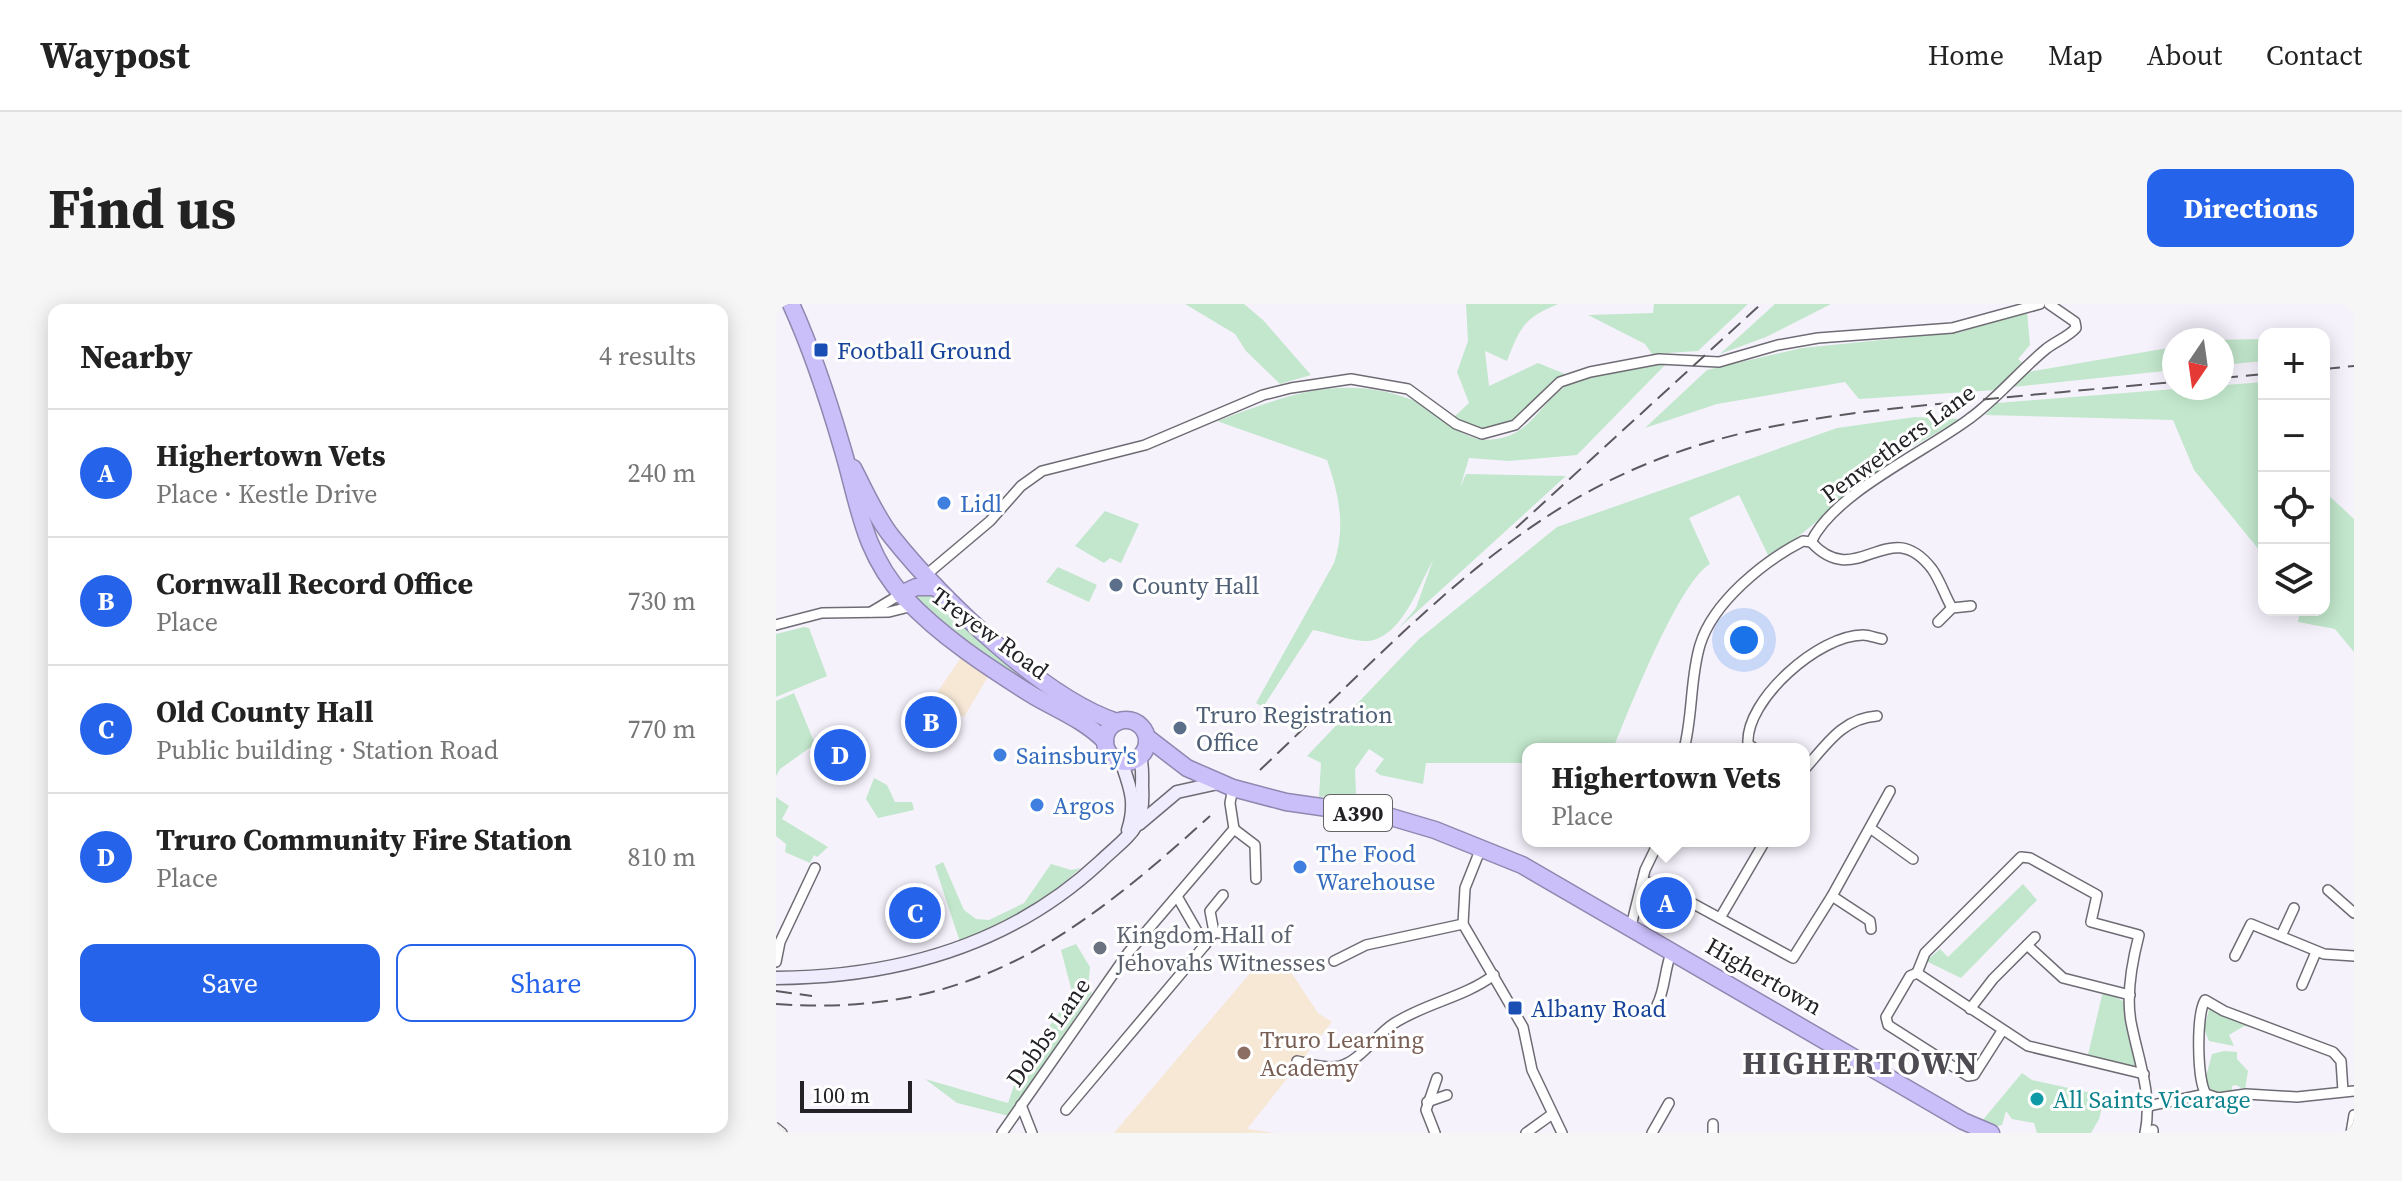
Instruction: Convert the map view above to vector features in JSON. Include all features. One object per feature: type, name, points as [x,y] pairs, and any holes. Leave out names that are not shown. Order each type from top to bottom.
[{"type":"highway","name":"Treyew Road","points":[[791,304],[808,344],[843,449],[863,533],[1061,692],[1090,712],[1117,722]]},
{"type":"highway","name":"Treyew Road","points":[[843,449],[880,520],[924,581]]},
{"type":"highway","name":"Treyew Road","points":[[924,581],[913,606],[1007,677],[1083,721],[1105,741]]},
{"type":"highway","points":[[1117,722],[1135,722],[1148,738],[1140,756],[1121,761],[1109,752],[1105,741],[1109,728],[1117,722]]},
{"type":"highway","name":"Highertown","points":[[1148,738],[1176,761],[1226,785]]},
{"type":"highway","name":"Highertown","points":[[1140,756],[1185,775],[1286,802],[1391,817],[1481,848],[1548,878],[1961,1127]]},
{"type":"highway","name":"A390","points":[[1961,1127],[1991,1133]]},
{"type":"street","points":[[875,608],[924,581],[1021,486],[1042,471],[1145,445],[1263,395],[1351,379],[1408,389],[1456,424],[1482,434],[1515,425],[1560,382],[1590,372],[1659,359],[1719,362],[1778,345],[1818,338],[1952,328],[2040,304]]},
{"type":"street","name":"Penwethers Lane","points":[[1685,743],[1700,644],[1709,624],[1761,566],[1803,541],[1811,542],[1817,529],[1877,477],[1968,420],[2047,348],[2071,334],[2076,328],[2075,322],[2049,304]]},
{"type":"street","points":[[1811,542],[1823,555],[1848,562],[1886,548],[1905,548],[1934,571],[1952,608]]},
{"type":"street","points":[[875,608],[924,581]]},
{"type":"street","points":[[776,625],[822,613],[913,606]]},
{"type":"street","points":[[1938,622],[1952,608],[1971,606]]},
{"type":"street","points":[[1748,743],[1747,728],[1762,700],[1807,656],[1862,635],[1882,639]]},
{"type":"street","points":[[1810,763],[1844,725],[1862,717],[1877,716]]},
{"type":"street","points":[[1139,824],[1143,804],[1140,756]]},
{"type":"street","points":[[1121,761],[1133,790],[1133,804],[1132,818],[1121,844]]},
{"type":"street","points":[[776,978],[822,977],[892,968],[985,939],[1050,902],[1121,844],[1139,824],[1177,792],[1226,785],[1234,829],[1255,845],[1256,879]]},
{"type":"street","points":[[1642,882],[1655,883],[1793,958],[1832,896],[1890,791]]},
{"type":"street","points":[[1870,828],[1913,859]]},
{"type":"street","name":"Dobbs Lane","points":[[1002,1133],[1128,953],[1234,829]]},
{"type":"street","points":[[1631,926],[1642,882],[1657,847]]},
{"type":"street","points":[[1720,918],[1761,847]]},
{"type":"street","points":[[1481,848],[1465,888],[1463,924],[1523,1027],[1532,1070],[1562,1133]]},
{"type":"street","points":[[2002,1031],[1974,1075],[1968,1076],[1888,1025],[1886,1017],[1910,976],[1917,973],[1925,953],[2021,857],[2030,858],[2097,895],[2091,922],[2139,935],[2130,995],[2131,1021],[2144,1074],[2151,1132]]},
{"type":"street","points":[[776,962],[780,942],[815,868]]},
{"type":"street","points":[[2328,890],[2354,913]]},
{"type":"street","points":[[1066,1110],[1205,945],[1214,932],[1210,911],[1223,895]]},
{"type":"street","points":[[1832,896],[1870,921],[1871,929]]},
{"type":"street","points":[[1178,898],[1205,945]]},
{"type":"street","points":[[2281,936],[2294,908]]},
{"type":"street","points":[[1334,961],[1366,945],[1463,924]]},
{"type":"street","points":[[2235,956],[2251,924],[2316,952],[2354,956]]},
{"type":"street","points":[[1214,932],[1236,936]]},
{"type":"street","points":[[1970,1009],[1993,979],[2035,937]]},
{"type":"street","points":[[2027,945],[2063,978],[2130,995]]},
{"type":"street","points":[[1657,1005],[1663,994],[1665,967],[1672,951]]},
{"type":"street","points":[[2302,985],[2316,952]]},
{"type":"street","points":[[1917,973],[2028,1046],[2144,1074]]},
{"type":"street","points":[[1297,1061],[1326,1067],[1348,1063],[1379,1034],[1406,1015],[1469,992],[1494,975]]},
{"type":"street","points":[[2206,1094],[2199,1085],[2201,1046],[2197,1028],[2205,1000],[2224,1011],[2333,1052],[2341,1061],[2343,1091]]},
{"type":"street","points":[[1435,1133],[1427,1102],[1437,1078]]},
{"type":"street","points":[[2148,1106],[2206,1094],[2218,1098],[2246,1094],[2297,1097],[2354,1091]]},
{"type":"street","points":[[1427,1102],[1447,1095]]},
{"type":"street","points":[[1652,1133],[1669,1103]]},
{"type":"street","points":[[1021,1105],[1032,1133]]},
{"type":"street","points":[[1526,1133],[1551,1115]]},
{"type":"street","points":[[2351,1133],[2354,1115]]},
{"type":"street","points":[[776,1128],[782,1133]]},
{"type":"shaded area","points":[[962,656],[989,675],[964,717],[932,700]]},
{"type":"shaded area","name":"Truro Learning Academy","points":[[1283,960],[1318,1013],[1332,1022],[1247,1129],[1276,1133],[1114,1133],[1258,964],[1269,974]]},
{"type":"green space","points":[[1185,304],[1244,304],[1263,320],[1311,375],[1280,384],[1246,351],[1235,334]]},
{"type":"green space","points":[[1466,304],[1558,304],[1530,319],[1507,361],[1485,351],[1489,386],[1538,363],[1565,374],[1516,418],[1488,430],[1472,427],[1454,417],[1469,403],[1457,372],[1468,341]]},
{"type":"green space","points":[[1654,304],[1748,304],[1698,351],[1652,354],[1645,344],[1588,315],[1653,313]]},
{"type":"green space","points":[[1775,304],[1831,304],[1766,337],[1720,354]]},
{"type":"green space","points":[[2027,311],[2030,345],[2018,359],[2025,365],[1996,390],[1859,399],[1845,382],[1717,404],[1645,428],[1707,370],[1802,348],[1961,332]]},
{"type":"green space","points":[[2258,339],[2258,362],[2234,364],[2234,340]]},
{"type":"green space","points":[[2162,349],[2162,371],[2013,387],[2028,372]]},
{"type":"green space","points":[[1666,364],[1577,455],[1509,461],[1469,458],[1460,488],[1466,474],[1566,476],[1399,628],[1416,608],[1433,560],[1406,611],[1387,633],[1363,641],[1313,630],[1263,707],[1256,703],[1334,563],[1340,537],[1340,511],[1327,460],[1217,421],[1288,397],[1334,388],[1357,388],[1407,398],[1464,434],[1489,440],[1505,437],[1522,428],[1557,392],[1575,380],[1613,369]]},
{"type":"green space","points":[[2258,382],[2258,549],[2194,470],[2173,420],[1985,415],[1997,403],[2162,390],[2162,400],[2234,400],[2234,384]]},
{"type":"green space","points":[[1915,417],[1961,419],[1898,455],[1794,540],[1768,555],[1739,495],[1689,518],[1710,564],[1697,576],[1669,621],[1615,743],[1522,743],[1522,763],[1426,763],[1423,784],[1380,775],[1375,771],[1384,759],[1369,749],[1355,769],[1356,794],[1319,797],[1321,763],[1307,756],[1419,639],[1557,527],[1837,428]]},
{"type":"green space","points":[[2330,497],[2354,519],[2354,652],[2335,629],[2298,622],[2299,616],[2330,616]]},
{"type":"green space","points":[[1105,511],[1139,524],[1121,563],[1110,558],[1104,563],[1075,546]]},
{"type":"green space","points":[[1058,567],[1097,585],[1089,602],[1046,582]]},
{"type":"green space","points":[[929,590],[1069,710],[956,637],[914,601],[915,593]]},
{"type":"green space","points":[[809,628],[827,676],[776,697],[776,634]]},
{"type":"green space","points":[[794,693],[815,744],[780,769],[776,776],[776,701]]},
{"type":"green space","points":[[874,778],[887,785],[895,802],[912,802],[914,810],[878,818],[866,799]]},
{"type":"green space","points":[[776,797],[789,806],[782,819],[828,847],[817,857],[814,855],[810,863],[785,852],[786,844],[776,836]]},
{"type":"green space","points":[[943,862],[964,910],[976,919],[989,920],[1024,903],[1051,864],[1071,870],[1081,868],[1037,905],[960,942],[935,866]]},
{"type":"green space","points":[[2023,884],[2037,900],[1961,978],[1926,961],[1940,949],[1948,957]]},
{"type":"green space","points":[[1076,944],[1090,967],[1088,987],[1092,993],[1009,1116],[957,1103],[925,1079],[1008,1103],[1021,1064],[1065,1005],[1071,988],[1061,950]]},
{"type":"green space","points":[[2103,991],[2125,1002],[2136,1069],[2087,1059]]},
{"type":"green space","points":[[2210,1006],[2255,1026],[2244,1026],[2229,1035],[2234,1046],[2209,1041],[2204,1029]]},
{"type":"green space","points":[[2237,1052],[2237,1059],[2248,1071],[2245,1090],[2236,1085],[2232,1086],[2232,1092],[2216,1093],[2204,1084],[2212,1054]]},
{"type":"green space","points":[[2022,1073],[2032,1080],[2105,1096],[2099,1119],[2091,1133],[2037,1133],[2034,1123],[2012,1119],[2006,1111],[2002,1125],[1993,1127],[1981,1122]]},
{"type":"railway","points":[[1516,528],[1761,304]]},
{"type":"railway","points":[[2330,368],[2354,366]]},
{"type":"railway","points":[[2234,377],[2258,375]]},
{"type":"railway","points":[[1260,770],[1409,626],[1488,559],[1572,501],[1660,459],[1704,443],[1795,422],[1889,409],[2162,383]]},
{"type":"railway","points":[[776,1004],[845,1005],[906,998],[963,983],[1015,961],[1064,933],[1112,899],[1210,816]]},
{"type":"railway","points":[[776,991],[812,996]]},
{"type":"place","name":"Football Ground","points":[[821,350]]},
{"type":"place","name":"Lidl","points":[[944,503]]},
{"type":"place","name":"County Hall","points":[[1116,585]]},
{"type":"place","name":"Cornwall Record Office","points":[[931,722]]},
{"type":"place","name":"Truro Registration Office","points":[[1180,728]]},
{"type":"place","name":"Truro Community Fire Station","points":[[840,755]]},
{"type":"place","name":"Sainsbury's","points":[[1000,755]]},
{"type":"place","name":"Argos","points":[[1037,805]]},
{"type":"place","name":"The Food Warehouse","points":[[1300,867]]},
{"type":"place","name":"Highertown Vets","points":[[1666,903]]},
{"type":"place","name":"Old County Hall","points":[[915,913]]},
{"type":"place","name":"Kingdom Hall of Jehovahs Witnesses","points":[[1100,948]]},
{"type":"place","name":"Albany Road","points":[[1515,1008]]},
{"type":"place","name":"Truro Learning Academy","points":[[1244,1053]]},
{"type":"place","name":"All Saints Vicarage","points":[[2037,1099]]},
{"type":"district","name":"HIGHERTOWN","points":[[1861,1063]]}]
